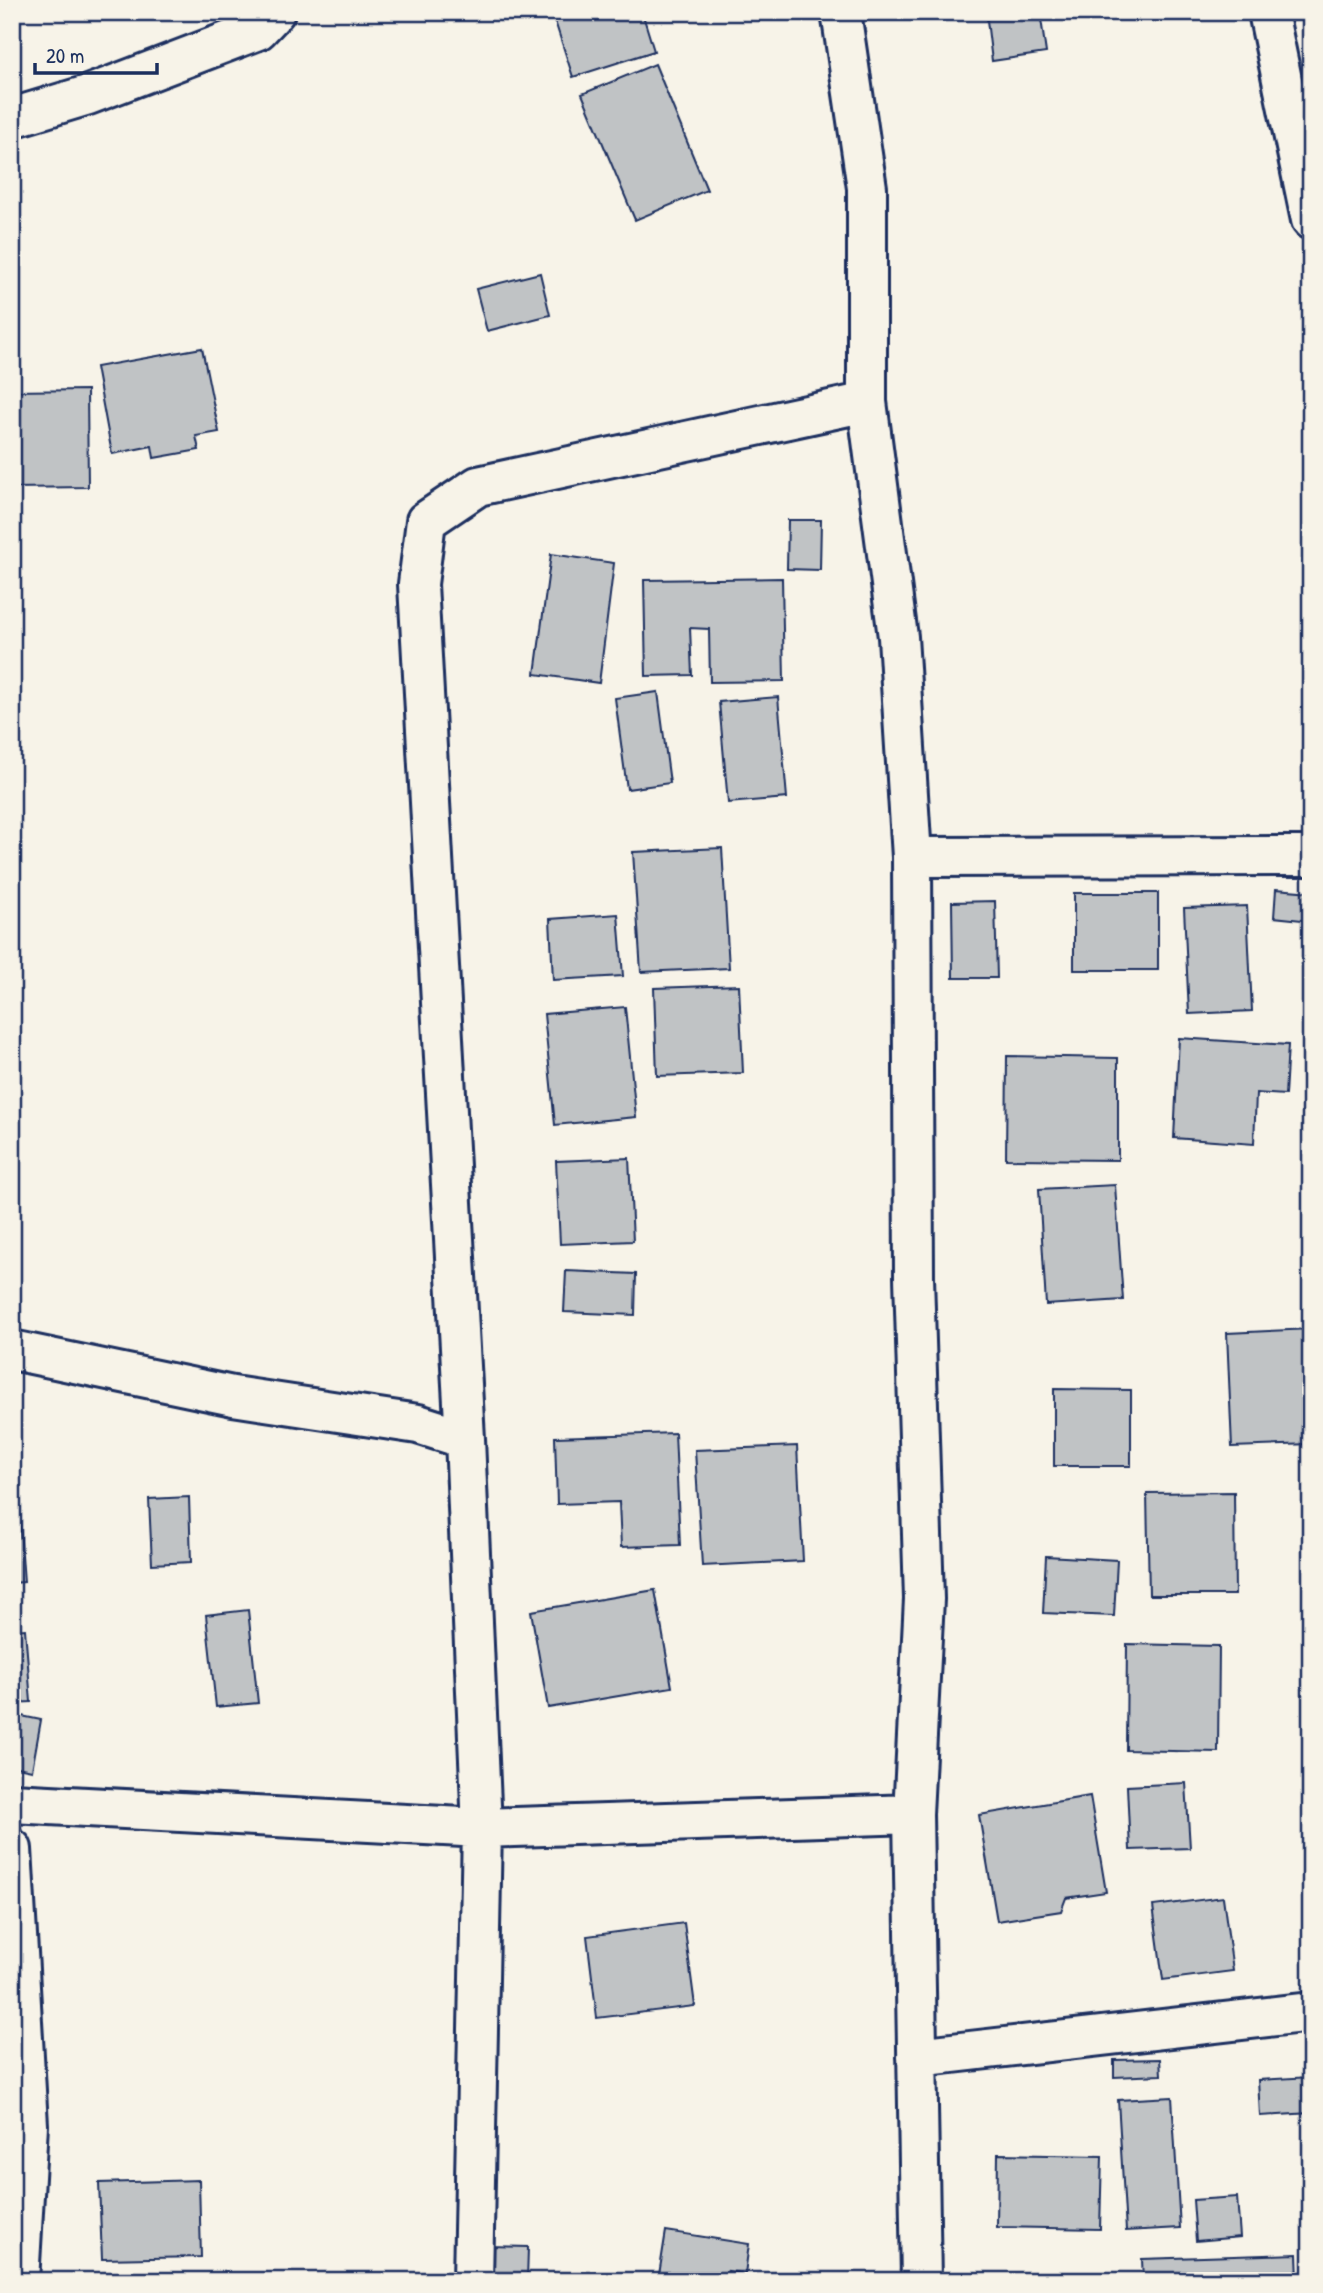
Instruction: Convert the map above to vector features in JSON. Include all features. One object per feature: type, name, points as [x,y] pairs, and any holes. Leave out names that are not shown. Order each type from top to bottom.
[{"type":"street","points":[[12,118],[89,95],[258,30],[275,12]]},
{"type":"street","points":[[841,12],[867,188],[867,402],[898,637],[912,857],[914,1277],[924,1599],[913,1814],[921,2281]]},
{"type":"street","points":[[1268,12],[1311,220]]},
{"type":"street","points":[[473,2281],[482,1828],[418,584],[426,520],[478,486],[867,402]]},
{"type":"street","points":[[912,857],[1311,856]]},
{"type":"street","points":[[12,1350],[233,1396],[418,1424],[464,1439]]},
{"type":"street","points":[[12,1803],[482,1828],[913,1814]]},
{"type":"street","points":[[12,1849],[20,2125],[19,2281]]},
{"type":"street","points":[[917,2057],[1311,2012]]},
{"type":"building","points":[[552,12],[642,12],[654,51],[573,77]]},
{"type":"building","points":[[986,12],[1040,12],[1046,53],[992,61]]},
{"type":"building","points":[[655,64],[707,190],[635,220],[582,94]]},
{"type":"building","points":[[540,273],[550,315],[487,331],[476,289]]},
{"type":"building","points":[[202,348],[219,432],[196,436],[199,450],[154,458],[152,446],[112,454],[96,367]]},
{"type":"building","points":[[87,390],[88,487],[12,488],[12,391]]},
{"type":"building","points":[[788,520],[821,520],[820,570],[787,569]]},
{"type":"building","points":[[551,554],[614,563],[599,683],[535,674]]},
{"type":"building","points":[[782,578],[784,681],[710,682],[709,629],[690,628],[692,675],[646,676],[644,580]]},
{"type":"building","points":[[658,692],[670,783],[627,789],[615,698]]},
{"type":"building","points":[[778,697],[787,798],[728,803],[719,702]]},
{"type":"building","points":[[722,848],[729,968],[641,972],[633,852]]},
{"type":"building","points":[[1276,889],[1311,892],[1311,921],[1274,917]]},
{"type":"building","points":[[1074,893],[1158,893],[1158,970],[1074,970]]},
{"type":"building","points":[[995,901],[997,978],[953,978],[952,902]]},
{"type":"building","points":[[1247,906],[1252,1011],[1189,1014],[1184,908]]},
{"type":"building","points":[[618,914],[623,976],[553,980],[550,919]]},
{"type":"building","points":[[739,985],[743,1073],[657,1076],[654,988]]},
{"type":"building","points":[[625,1007],[636,1117],[555,1125],[544,1014]]},
{"type":"building","points":[[1179,1038],[1288,1045],[1285,1095],[1256,1093],[1254,1144],[1174,1138]]},
{"type":"building","points":[[1007,1056],[1118,1058],[1118,1160],[1006,1159]]},
{"type":"building","points":[[629,1158],[633,1241],[560,1244],[556,1161]]},
{"type":"building","points":[[1115,1185],[1123,1300],[1046,1305],[1039,1189]]},
{"type":"building","points":[[566,1271],[636,1274],[635,1315],[564,1312]]},
{"type":"building","points":[[1311,1329],[1311,1444],[1232,1447],[1227,1333]]},
{"type":"building","points":[[1054,1389],[1131,1390],[1131,1466],[1054,1466]]},
{"type":"building","points":[[675,1433],[680,1545],[621,1547],[619,1502],[557,1504],[555,1437]]},
{"type":"building","points":[[797,1446],[803,1561],[702,1566],[695,1450]]},
{"type":"building","points":[[12,1474],[16,1474],[24,1582],[12,1583]]},
{"type":"building","points":[[1234,1492],[1235,1595],[1149,1595],[1147,1493]]},
{"type":"building","points":[[189,1497],[191,1562],[152,1564],[149,1499]]},
{"type":"building","points":[[1046,1556],[1117,1560],[1114,1616],[1043,1613]]},
{"type":"building","points":[[655,1590],[672,1687],[548,1708],[531,1611]]},
{"type":"building","points":[[248,1610],[258,1703],[216,1707],[206,1615]]},
{"type":"building","points":[[25,1629],[31,1702],[12,1703],[12,1630]]},
{"type":"building","points":[[1127,1644],[1219,1646],[1218,1752],[1126,1750]]},
{"type":"building","points":[[12,1714],[41,1720],[32,1770],[12,1766]]},
{"type":"building","points":[[1186,1783],[1190,1848],[1130,1850],[1127,1786]]},
{"type":"building","points":[[1090,1796],[1106,1892],[1066,1898],[1061,1911],[997,1921],[979,1815]]},
{"type":"building","points":[[1223,1897],[1233,1971],[1163,1980],[1153,1906]]},
{"type":"building","points":[[684,1923],[695,2006],[597,2018],[587,1936]]},
{"type":"building","points":[[1160,2059],[1161,2075],[1114,2077],[1114,2060]]},
{"type":"building","points":[[1311,2077],[1311,2113],[1260,2116],[1258,2080]]},
{"type":"building","points":[[1172,2097],[1180,2228],[1126,2231],[1118,2100]]},
{"type":"building","points":[[998,2154],[1102,2156],[1100,2229],[997,2227]]},
{"type":"building","points":[[199,2180],[201,2257],[102,2259],[99,2183]]},
{"type":"building","points":[[1237,2197],[1240,2237],[1196,2241],[1193,2200]]},
{"type":"building","points":[[1308,2197],[1311,2197],[1311,2237]]},
{"type":"building","points":[[666,2231],[749,2244],[745,2274],[728,2271],[727,2281],[658,2281]]},
{"type":"building","points":[[489,2246],[528,2247],[527,2281],[488,2281]]},
{"type":"building","points":[[1297,2254],[1298,2281],[1143,2281],[1142,2259]]},
{"type":"building","points":[[605,2276],[649,2280],[649,2281],[605,2281]]}]
